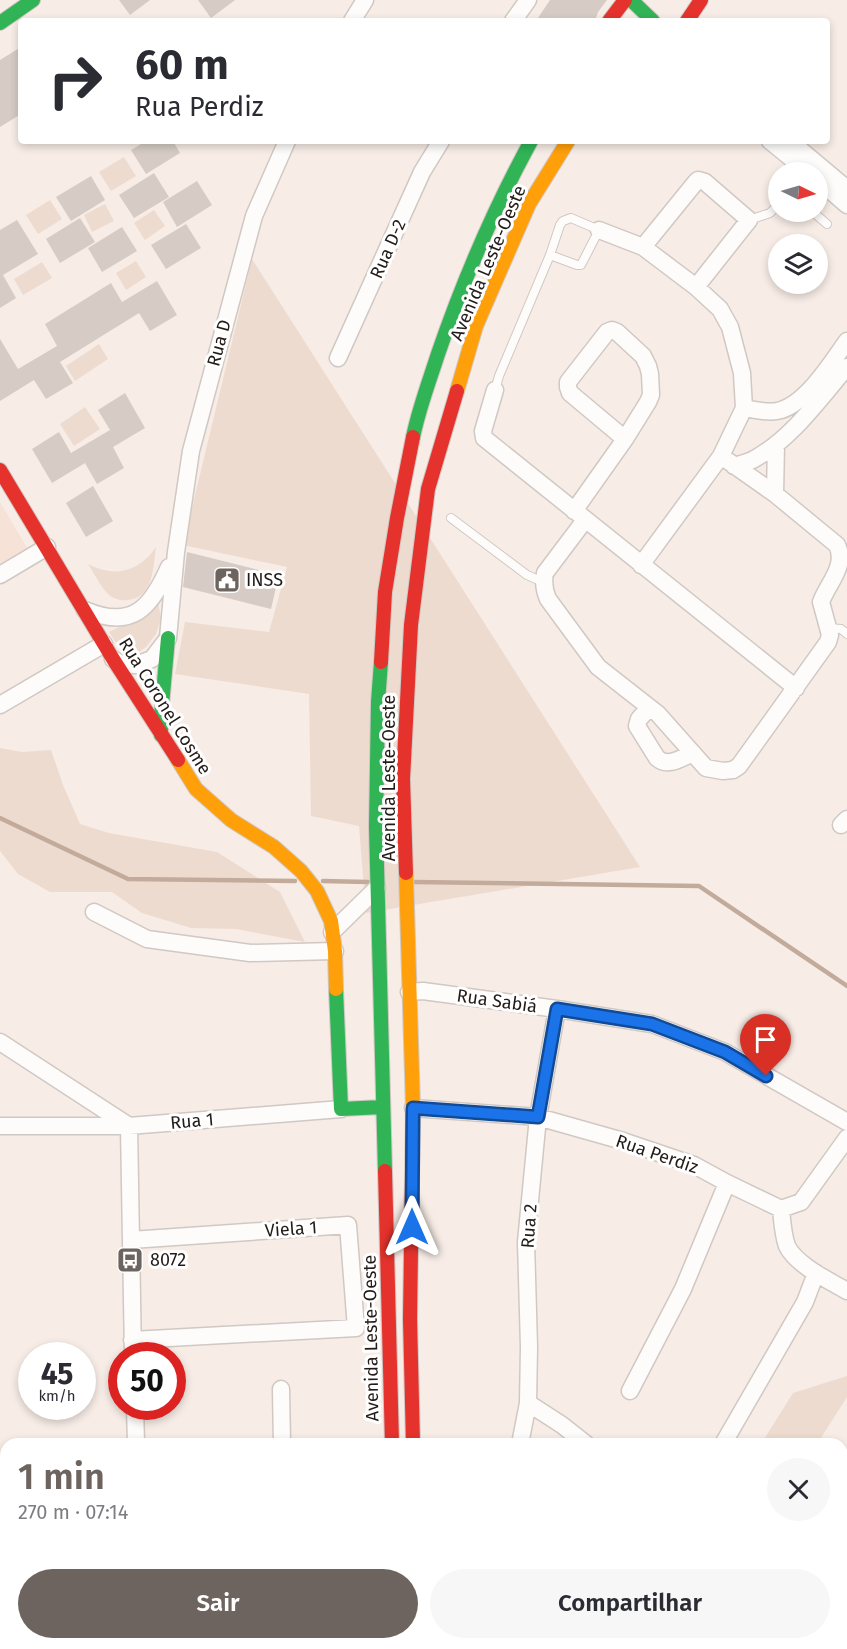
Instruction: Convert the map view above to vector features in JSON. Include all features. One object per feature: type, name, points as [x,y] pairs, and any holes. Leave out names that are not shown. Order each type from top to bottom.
[{"type":"main road","points":[[0,23],[33,0]]},
{"type":"main road","points":[[611,18],[625,0]]},
{"type":"main road","points":[[631,0],[648,18]]},
{"type":"main road","points":[[689,18],[701,0]]},
{"type":"main road","name":"Avenida Leste-Oeste","points":[[413,1438],[410,1319],[413,1108],[403,779],[392,702],[381,669],[385,592],[418,413],[452,313],[505,189],[529,144]]},
{"type":"main road","name":"Avenida Leste-Oeste","points":[[392,1438],[377,888],[376,759],[392,702],[408,673],[411,626],[428,489],[476,326],[530,204],[566,144]]},
{"type":"main road","name":"Rua Coronel Cosme","points":[[0,470],[113,659],[196,789],[231,820],[274,847],[301,871],[317,891],[331,921],[335,951],[341,1109]]},
{"type":"main road","points":[[161,735],[168,638]]},
{"type":"main road","points":[[381,669],[387,679],[394,681],[401,681],[408,673]]},
{"type":"main road","name":"Rua 1","points":[[341,1109],[383,1107]]},
{"type":"main road","points":[[386,1178],[413,1177]]},
{"type":"street","points":[[354,18],[365,0]]},
{"type":"street","points":[[515,18],[528,0]]},
{"type":"street","name":"Rua D","points":[[168,638],[176,552],[191,451],[247,238],[254,216],[286,144]]},
{"type":"street","name":"Rua D-2","points":[[338,357],[422,172],[439,144]]},
{"type":"street","points":[[774,144],[796,162]]},
{"type":"street","points":[[794,144],[847,189]]},
{"type":"street","points":[[643,247],[698,180],[705,182],[750,220],[696,287]]},
{"type":"street","points":[[828,189],[847,205]]},
{"type":"street","points":[[599,230],[643,247],[696,287],[720,309],[730,327],[742,373],[744,408],[728,461],[641,565]]},
{"type":"street","points":[[625,439],[570,393],[568,387],[568,382],[607,332],[612,330],[643,356],[648,366],[651,387],[648,402],[545,573],[543,582],[548,599],[598,667],[658,714],[706,768],[723,771],[733,770],[739,766],[828,642],[830,635],[821,602],[844,559],[837,545],[775,494],[728,461]]},
{"type":"street","points":[[744,408],[771,412],[788,408],[805,394],[836,380],[847,341]]},
{"type":"street","points":[[728,461],[756,458],[776,444],[847,367]]},
{"type":"street","points":[[495,390],[483,430],[484,438],[796,688]]},
{"type":"street","points":[[775,494],[776,444]]},
{"type":"street","points":[[0,575],[47,547]]},
{"type":"street","name":"Rua D","points":[[85,610],[110,618],[128,616],[147,605],[160,588],[176,552]]},
{"type":"street","points":[[113,659],[121,664],[136,665],[152,659],[168,638]]},
{"type":"street","points":[[0,705],[104,644]]},
{"type":"street","points":[[649,708],[639,719],[637,726],[657,758],[668,764],[693,753]]},
{"type":"street","points":[[332,932],[377,888]]},
{"type":"street","points":[[94,912],[147,939],[250,953],[335,951]]},
{"type":"street","name":"Rua Sabiá","points":[[410,992],[423,991],[652,1024],[725,1052],[847,1122]]},
{"type":"street","name":"Rua 2","points":[[521,1438],[528,1403],[526,1242],[538,1117],[557,1009]]},
{"type":"street","points":[[0,1042],[129,1126],[133,1342]]},
{"type":"street","name":"Rua Perdiz","points":[[413,1108],[538,1117],[694,1165],[781,1209]]},
{"type":"street","name":"Rua 1","points":[[0,1126],[129,1126],[341,1109]]},
{"type":"street","points":[[847,1138],[801,1202],[781,1209],[788,1247],[803,1265],[847,1292]]},
{"type":"street","points":[[630,1391],[683,1288],[727,1183]]},
{"type":"street","name":"Viela 1","points":[[132,1240],[348,1225],[356,1328],[186,1343]]},
{"type":"street","points":[[726,1438],[805,1302],[816,1273]]},
{"type":"street","points":[[281,1389],[282,1438]]},
{"type":"street","points":[[528,1403],[578,1438]]},
{"type":"street","points":[[135,1420],[136,1438]]},
{"type":"lane","points":[[750,220],[768,214]]},
{"type":"lane","points":[[495,390],[560,225],[571,218],[599,230],[581,265],[550,255]]},
{"type":"lane","points":[[451,518],[527,575],[543,582]]},
{"type":"lane","points":[[828,628],[840,629],[847,634]]},
{"type":"shaded area","points":[[124,157],[136,176],[111,191],[99,172]]},
{"type":"shaded area","points":[[50,200],[62,219],[38,234],[26,215]]},
{"type":"shaded area","points":[[105,204],[114,221],[92,232],[84,215]]},
{"type":"shaded area","points":[[154,210],[165,226],[145,240],[134,223]]},
{"type":"shaded area","points":[[252,259],[640,867],[366,913],[359,826],[311,816],[309,694],[175,674],[185,622],[269,632],[287,567],[183,545]]},
{"type":"shaded area","points":[[136,261],[146,277],[126,290],[116,273]]},
{"type":"shaded area","points":[[42,262],[52,278],[23,295],[14,279]]},
{"type":"shaded area","points":[[99,344],[108,359],[75,381],[66,366]]},
{"type":"shaded area","points":[[85,407],[100,429],[74,446],[60,424]]},
{"type":"shaded area","points":[[0,502],[27,548],[0,564]]},
{"type":"shaded area","points":[[156,547],[153,572],[147,588],[136,598],[115,599],[104,589],[88,564],[108,571],[126,570],[142,562]]},
{"type":"shaded area","points":[[158,603],[161,618],[156,634],[146,647],[136,654],[123,654],[109,632],[133,620]]},
{"type":"shaded area","points":[[0,748],[22,752],[51,750],[80,824],[109,833],[217,852],[280,892],[305,942],[236,929],[191,928],[142,913],[112,892],[50,892],[18,874],[0,851]]},
{"type":"shaded area","points":[[847,1376],[847,1397],[821,1438],[765,1438],[793,1393]]},
{"type":"building","points":[[119,0],[150,0],[130,15]]},
{"type":"building","points":[[198,0],[235,0],[211,18]]},
{"type":"building","points":[[550,0],[607,0],[596,18],[538,18]]},
{"type":"building","points":[[18,49],[18,116],[0,127],[0,60]]},
{"type":"building","points":[[141,144],[175,144],[180,153],[146,174],[131,150]]},
{"type":"building","points":[[154,173],[169,197],[134,218],[119,195]]},
{"type":"building","points":[[91,176],[105,200],[71,221],[56,197]]},
{"type":"building","points":[[197,181],[212,205],[177,227],[163,202]]},
{"type":"building","points":[[80,218],[95,242],[60,263],[46,239]]},
{"type":"building","points":[[17,220],[38,254],[3,275],[16,298],[0,308],[0,230]]},
{"type":"building","points":[[186,224],[201,248],[166,269],[151,245]]},
{"type":"building","points":[[122,227],[137,251],[102,272],[88,248]]},
{"type":"building","points":[[157,281],[177,315],[150,331],[139,313],[60,362],[73,383],[46,399],[34,380],[0,401],[0,339],[18,369],[57,346],[45,324],[111,283],[122,302]]},
{"type":"building","points":[[125,393],[145,428],[113,447],[124,468],[97,484],[85,463],[52,483],[32,449],[59,432],[71,453],[110,430],[98,410]]},
{"type":"building","points":[[93,486],[113,521],[86,537],[66,503]]},
{"type":"building","name":"INSS","points":[[187,552],[279,575],[271,609],[183,587]]},
{"type":"waterway","points":[[0,818],[128,879],[295,881]]},
{"type":"waterway","points":[[323,881],[368,882]]},
{"type":"waterway","points":[[413,882],[699,886],[847,986]]},
{"type":"traffic: fast","points":[[0,23],[33,0]]},
{"type":"traffic: fast","points":[[631,0],[650,18]]},
{"type":"traffic: fast","points":[[413,437],[424,395],[458,299],[492,219],[529,144]]},
{"type":"traffic: fast","points":[[161,735],[168,638]]},
{"type":"traffic: fast","points":[[381,662],[376,827],[385,1171]]},
{"type":"traffic: fast","points":[[336,989],[341,1109],[383,1107]]},
{"type":"traffic: slow","points":[[457,391],[476,326],[529,204],[566,144]]},
{"type":"traffic: slow","points":[[178,760],[196,789],[231,820],[274,847],[301,871],[317,891],[331,921],[336,989]]},
{"type":"traffic: slow","points":[[406,873],[413,1108]]},
{"type":"traffic: jam","points":[[611,18],[625,0]]},
{"type":"traffic: jam","points":[[689,18],[701,0]]},
{"type":"traffic: jam","points":[[406,873],[403,779],[411,625],[428,489],[457,391]]},
{"type":"traffic: jam","points":[[381,662],[385,592],[413,437]]},
{"type":"traffic: jam","points":[[0,470],[113,659],[178,760]]},
{"type":"traffic: jam","points":[[413,1108],[410,1319],[413,1438]]},
{"type":"traffic: jam","points":[[385,1171],[392,1438]]},
{"type":"place","name":"INSS","points":[[227,580]]},
{"type":"place","name":"8072","points":[[130,1260]]},
{"type":"route","points":[[412,1227],[413,1108],[538,1117],[557,1009],[652,1024],[725,1052],[766,1076]]}]
